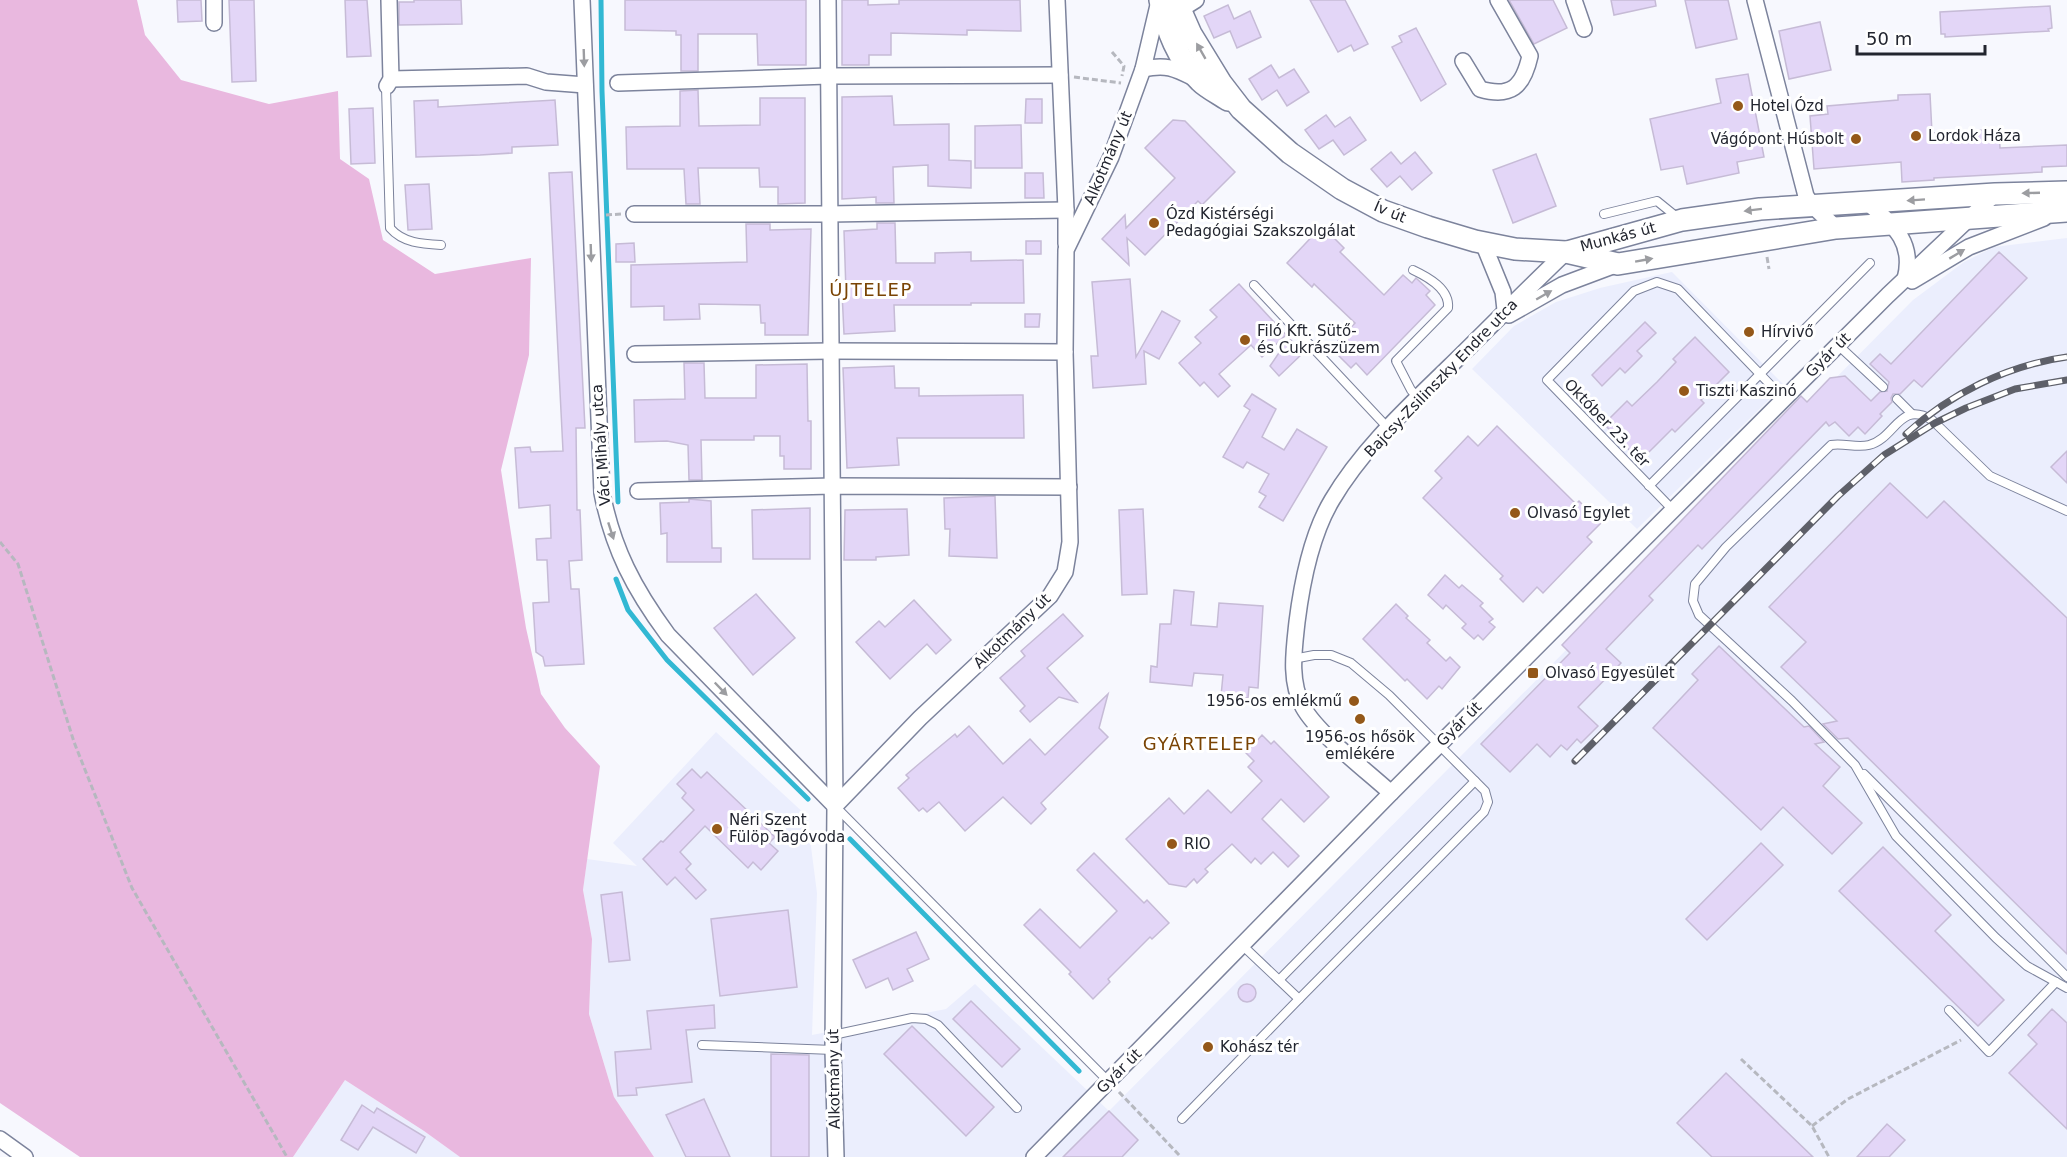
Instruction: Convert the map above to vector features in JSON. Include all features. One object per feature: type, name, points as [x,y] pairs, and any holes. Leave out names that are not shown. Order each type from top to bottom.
[{"type":"main road","name":"Ív út","points":[[1160,0],[1176,14],[1221,83],[1241,109]]},
{"type":"main road","name":"Ív út","points":[[1176,14],[1177,51],[1200,82],[1241,109],[1290,153],[1352,194],[1383,211],[1483,243],[1515,249],[1566,252]]},
{"type":"main road","name":"Munkás út","points":[[1566,252],[1682,220],[1760,209],[1995,194],[2067,192]]},
{"type":"main road","name":"Munkás út","points":[[1566,252],[1618,264],[1836,228],[2063,211]]},
{"type":"street","points":[[214,0],[214,23]]},
{"type":"street","points":[[389,0],[388,83],[527,76],[546,82],[585,85]]},
{"type":"street","name":"Váci Mihály utca","points":[[582,0],[602,493],[611,532],[624,565],[668,635],[835,806]]},
{"type":"street","points":[[828,0],[835,806]]},
{"type":"street","points":[[1057,0],[1066,250]]},
{"type":"street","points":[[1463,61],[1480,89],[1497,94],[1513,89],[1526,74],[1530,56],[1498,0]]},
{"type":"street","points":[[1574,0],[1584,29]]},
{"type":"street","points":[[1755,0],[1806,196],[1836,228]]},
{"type":"street","name":"Alkotmány út","points":[[836,1157],[833,1042],[835,806],[920,718],[1050,596],[1065,572],[1069,557],[1065,352],[1066,250],[1111,157],[1143,69],[1176,14]]},
{"type":"street","points":[[1143,69],[1159,65],[1168,66],[1200,82]]},
{"type":"street","points":[[618,83],[828,76],[1060,75]]},
{"type":"street","name":"Gyár út","points":[[1034,1157],[1391,793],[1784,399],[1888,295],[1995,194]]},
{"type":"street","points":[[1868,203],[1892,224],[1900,236],[1908,257],[1905,279]]},
{"type":"street","points":[[634,214],[829,214],[1066,210]]},
{"type":"street","name":"Gyár út","points":[[1888,295],[1969,247],[2063,211]]},
{"type":"street","points":[[1483,243],[1503,292],[1506,310]]},
{"type":"street","name":"Bajcsy-Zsilinszky Endre utca","points":[[1391,793],[1324,733],[1304,708],[1298,693],[1293,659],[1300,599],[1315,538],[1331,502],[1353,470],[1388,428],[1566,252]]},
{"type":"street","points":[[1493,324],[1562,285],[1618,264]]},
{"type":"street","points":[[635,354],[831,351],[1065,352]]},
{"type":"street","points":[[638,491],[832,486],[1069,487]]},
{"type":"street","points":[[0,1139],[25,1157]]},
{"type":"lane","points":[[388,83],[390,228],[396,236],[419,244],[441,244]]},
{"type":"lane","points":[[1604,214],[1657,201],[1682,220]]},
{"type":"lane","name":"Október 23. tér","points":[[1649,486],[1870,263]]},
{"type":"lane","points":[[1413,270],[1426,276],[1444,292],[1449,300],[1448,308],[1396,361],[1410,390],[1418,398]]},
{"type":"lane","name":"Október 23. tér","points":[[1674,510],[1547,380],[1634,291],[1658,282],[1678,289],[1784,399]]},
{"type":"lane","points":[[1254,285],[1388,428]]},
{"type":"lane","points":[[1838,345],[1883,387]]},
{"type":"lane","points":[[1896,399],[1912,414]]},
{"type":"lane","points":[[2067,511],[1990,476],[1932,420],[1921,414],[1912,414],[1900,420],[1886,435],[1871,445],[1842,443],[1831,445],[1726,547],[1695,584],[1693,601],[1699,615],[1792,701],[2067,977]]},
{"type":"lane","points":[[1182,1119],[1484,812],[1488,802],[1485,791],[1389,695],[1351,663],[1331,655],[1293,659]]},
{"type":"lane","points":[[1855,765],[1896,836],[1996,938],[2027,966],[2067,988]]},
{"type":"lane","points":[[1279,980],[1475,781]]},
{"type":"lane","points":[[835,806],[1109,1082]]},
{"type":"lane","points":[[1242,945],[1299,999]]},
{"type":"lane","points":[[1949,1010],[1989,1052],[2056,982]]},
{"type":"lane","points":[[702,1045],[833,1042],[912,1018],[926,1019],[938,1025],[1017,1107]]},
{"type":"path","points":[[1112,52],[1124,66],[1120,83]]},
{"type":"path","points":[[1060,75],[1137,85]]},
{"type":"path","points":[[1766,252],[1769,269]]},
{"type":"path","points":[[0,542],[18,564],[74,742],[132,888],[286,1157]]},
{"type":"path","points":[[1812,1126],[1848,1099],[1972,1034]]},
{"type":"path","points":[[1741,1059],[1812,1126],[1829,1157]]},
{"type":"path","points":[[1109,1082],[1181,1157]]},
{"type":"shaded area","points":[[0,0],[137,0],[145,35],[181,80],[269,104],[338,91],[340,159],[369,179],[383,240],[435,274],[531,258],[529,355],[501,470],[526,628],[541,694],[565,728],[600,766],[583,890],[592,939],[589,1014],[614,1097],[654,1157],[460,1157],[345,1080],[293,1157],[80,1157],[0,1103]]},
{"type":"shaded area","points":[[2067,238],[2067,1157],[654,1157],[614,1097],[589,1014],[592,939],[583,890],[587,859],[637,866],[613,843],[716,732],[807,816],[817,893],[812,1035],[946,1009],[975,984],[1109,1111],[1913,300],[1964,262],[1994,247]]},
{"type":"shaded area","points":[[1672,272],[1784,385],[1637,529],[1472,369],[1514,326],[1556,302],[1600,288]]},
{"type":"shaded area","points":[[345,1080],[424,1131],[460,1157],[293,1157]]},
{"type":"building","points":[[177,0],[201,0],[202,21],[178,22]]},
{"type":"building","points":[[229,0],[254,0],[256,81],[232,82]]},
{"type":"building","points":[[345,0],[367,0],[371,56],[347,57]]},
{"type":"building","points":[[414,0],[461,0],[462,24],[399,25],[399,2],[414,2]]},
{"type":"building","points":[[625,0],[806,0],[806,65],[758,65],[757,34],[698,34],[698,71],[681,71],[681,35],[676,35],[676,31],[625,30]]},
{"type":"building","points":[[842,0],[868,0],[868,5],[899,4],[899,0],[1020,0],[1021,31],[967,30],[967,35],[891,33],[891,55],[869,55],[869,65],[842,65]]},
{"type":"building","points":[[1310,0],[1345,0],[1368,44],[1354,51],[1351,45],[1338,52]]},
{"type":"building","points":[[1509,0],[1553,0],[1567,28],[1534,44]]},
{"type":"building","points":[[1611,0],[1655,0],[1656,6],[1614,15]]},
{"type":"building","points":[[1685,0],[1728,0],[1737,39],[1696,48]]},
{"type":"building","points":[[1228,5],[1234,19],[1250,11],[1261,37],[1237,48],[1230,31],[1214,38],[1204,16]]},
{"type":"building","points":[[2050,6],[2052,28],[2048,29],[2049,31],[1945,37],[1945,34],[1941,34],[1940,12]]},
{"type":"building","points":[[1820,22],[1831,70],[1789,79],[1779,31]]},
{"type":"building","points":[[1416,28],[1446,84],[1421,101],[1392,47],[1402,42],[1399,36]]},
{"type":"building","points":[[1271,65],[1279,78],[1294,69],[1309,92],[1287,106],[1277,90],[1262,100],[1249,79]]},
{"type":"building","points":[[1748,74],[1764,157],[1737,162],[1739,173],[1687,184],[1683,166],[1661,170],[1650,119],[1721,103],[1716,79]]},
{"type":"building","points":[[698,90],[699,126],[760,125],[760,98],[805,98],[805,203],[778,204],[778,187],[760,187],[759,168],[698,168],[700,204],[686,204],[684,169],[627,169],[626,127],[680,126],[680,91]]},
{"type":"building","points":[[1930,94],[1932,133],[1999,129],[2000,148],[2067,145],[2067,166],[2042,167],[2042,172],[1902,182],[1901,162],[1814,169],[1810,116],[1828,114],[1827,106],[1898,100],[1898,95]]},
{"type":"building","points":[[892,96],[894,125],[949,124],[949,160],[971,161],[971,188],[928,186],[928,165],[893,167],[894,203],[876,203],[876,197],[842,199],[842,97]]},
{"type":"building","points":[[1026,99],[1042,99],[1042,123],[1025,123]]},
{"type":"building","points":[[438,100],[438,107],[555,100],[558,145],[512,147],[512,153],[416,157],[414,101]]},
{"type":"building","points":[[373,108],[375,163],[351,164],[349,109]]},
{"type":"building","points":[[1326,115],[1335,127],[1350,117],[1366,140],[1344,155],[1333,140],[1319,149],[1305,130]]},
{"type":"building","points":[[1173,120],[1185,121],[1235,172],[1202,205],[1198,201],[1145,255],[1127,238],[1129,265],[1102,239],[1125,215],[1126,228],[1175,178],[1145,148]]},
{"type":"building","points":[[1021,125],[1022,168],[975,168],[975,126]]},
{"type":"building","points":[[1391,152],[1401,164],[1415,152],[1432,173],[1412,190],[1400,176],[1387,187],[1371,169]]},
{"type":"building","points":[[1536,154],[1556,206],[1513,223],[1493,170]]},
{"type":"building","points":[[572,172],[585,428],[576,428],[577,510],[580,510],[582,560],[569,561],[571,589],[579,589],[584,664],[545,666],[543,657],[536,652],[533,603],[549,602],[547,560],[537,560],[536,539],[551,538],[550,505],[519,508],[515,448],[530,447],[531,452],[563,451],[549,173]]},
{"type":"building","points":[[1025,173],[1043,173],[1044,198],[1025,198]]},
{"type":"building","points":[[429,184],[432,229],[408,230],[405,185]]},
{"type":"building","points":[[877,223],[895,223],[896,263],[935,263],[935,253],[971,252],[971,261],[1023,260],[1024,303],[894,305],[895,331],[844,334],[842,292],[846,292],[844,231],[877,229]]},
{"type":"building","points":[[746,224],[770,224],[770,230],[811,229],[808,335],[765,335],[765,323],[761,323],[760,305],[699,304],[700,319],[664,320],[664,306],[631,307],[631,265],[747,262]]},
{"type":"building","points":[[1322,226],[1344,248],[1340,252],[1384,295],[1403,275],[1412,283],[1416,278],[1430,291],[1426,295],[1435,305],[1367,375],[1356,363],[1351,368],[1338,355],[1342,351],[1335,344],[1355,323],[1314,284],[1312,287],[1287,263]]},
{"type":"building","points":[[1026,241],[1041,241],[1041,254],[1026,254]]},
{"type":"building","points":[[634,243],[635,262],[616,262],[616,244]]},
{"type":"building","points":[[1999,252],[2027,278],[1922,387],[1914,380],[1900,394],[1893,394],[1892,402],[1865,434],[1858,427],[1849,436],[1835,422],[1829,426],[1826,422],[1702,549],[1698,545],[1649,596],[1653,600],[1606,649],[1621,663],[1578,707],[1598,726],[1581,743],[1577,739],[1567,750],[1561,745],[1550,757],[1537,744],[1510,772],[1481,744],[1570,653],[1562,645],[1801,396],[1807,402],[1830,378],[1845,376],[1871,401],[1880,392],[1887,391],[1889,382],[1870,364],[1880,354],[1891,364]]},
{"type":"building","points":[[1130,279],[1136,357],[1162,311],[1180,321],[1159,359],[1144,351],[1146,384],[1093,388],[1091,356],[1098,356],[1092,282]]},
{"type":"building","name":"Filó Kft. Sütő- és Cukrászüzem","points":[[1239,284],[1286,335],[1262,357],[1251,345],[1219,374],[1230,386],[1218,397],[1204,382],[1200,386],[1179,363],[1201,343],[1195,337],[1217,317],[1210,310]]},
{"type":"building","points":[[1025,314],[1040,314],[1039,327],[1025,327]]},
{"type":"building","points":[[1645,322],[1656,333],[1637,351],[1642,356],[1625,373],[1620,368],[1602,386],[1592,375]]},
{"type":"building","points":[[1695,337],[1729,372],[1701,400],[1704,403],[1675,432],[1672,429],[1640,461],[1604,424],[1627,401],[1632,406],[1676,362],[1673,359]]},
{"type":"building","points":[[1289,338],[1303,353],[1279,376],[1270,366]]},
{"type":"building","points":[[684,363],[704,363],[705,398],[756,398],[756,365],[807,364],[808,421],[811,421],[811,469],[784,469],[784,456],[780,456],[780,436],[754,436],[754,440],[701,440],[702,480],[689,480],[688,445],[667,441],[635,442],[634,400],[685,399]]},
{"type":"building","points":[[894,366],[895,388],[919,388],[919,396],[1023,395],[1024,438],[897,438],[899,465],[847,468],[843,368]]},
{"type":"building","points":[[1252,394],[1276,409],[1262,437],[1284,450],[1297,429],[1327,447],[1283,521],[1259,507],[1266,496],[1259,492],[1269,474],[1247,462],[1243,468],[1223,457],[1250,410],[1244,406]]},
{"type":"building","name":"Olvasó Egylet","points":[[1497,426],[1576,504],[1579,501],[1601,523],[1587,537],[1592,542],[1543,593],[1537,587],[1523,602],[1500,579],[1503,576],[1423,498],[1442,478],[1435,471],[1468,436],[1478,446]]},
{"type":"building","points":[[2067,451],[2067,483],[2051,467]]},
{"type":"building","points":[[1890,483],[1927,518],[1944,501],[2067,618],[2067,954],[1848,738],[1838,739],[1823,724],[1837,721],[1781,667],[1806,642],[1769,607]]},
{"type":"building","points":[[995,496],[997,558],[949,556],[950,529],[945,529],[944,498]]},
{"type":"building","points":[[689,499],[711,501],[712,548],[721,548],[721,562],[667,562],[667,533],[661,534],[660,503],[689,502]]},
{"type":"building","points":[[810,508],[810,559],[753,559],[752,510]]},
{"type":"building","points":[[907,509],[909,555],[876,557],[876,560],[844,560],[845,510]]},
{"type":"building","points":[[1143,509],[1147,594],[1122,595],[1119,510]]},
{"type":"building","points":[[1445,575],[1459,588],[1462,585],[1483,603],[1480,606],[1493,619],[1489,622],[1495,627],[1483,640],[1478,635],[1474,639],[1462,628],[1466,624],[1446,605],[1443,609],[1428,595]]},
{"type":"building","points":[[1174,590],[1194,592],[1191,625],[1217,627],[1219,603],[1263,606],[1258,688],[1249,687],[1248,698],[1221,696],[1223,675],[1194,673],[1192,686],[1150,682],[1151,666],[1157,667],[1160,624],[1171,624]]},
{"type":"building","points":[[756,594],[795,638],[753,675],[714,628]]},
{"type":"building","points":[[914,600],[951,640],[936,654],[927,644],[890,679],[856,642],[879,621],[885,627]]},
{"type":"building","points":[[1396,604],[1408,616],[1406,618],[1430,640],[1427,643],[1446,661],[1450,657],[1460,667],[1442,689],[1439,686],[1427,699],[1407,679],[1405,681],[1363,639]]},
{"type":"building","points":[[1063,614],[1083,636],[1047,668],[1077,702],[1059,697],[1030,722],[1020,711],[1025,706],[1000,678],[1025,656],[1021,651]]},
{"type":"building","points":[[1719,646],[1804,727],[1809,726],[1824,742],[1815,744],[1840,767],[1823,786],[1862,823],[1832,854],[1783,807],[1761,830],[1653,728],[1698,680],[1692,674]]},
{"type":"building","points":[[1108,694],[1099,728],[1108,737],[1041,803],[1046,809],[1031,824],[1003,797],[965,831],[939,802],[927,812],[923,808],[919,811],[898,788],[909,778],[906,775],[955,734],[957,737],[969,726],[1003,764],[1030,739],[1045,755]]},
{"type":"building","points":[[1262,735],[1271,744],[1274,741],[1329,797],[1304,822],[1281,799],[1262,819],[1299,856],[1288,867],[1273,852],[1261,864],[1255,858],[1251,863],[1232,844],[1205,869],[1208,872],[1197,883],[1194,879],[1186,887],[1169,884],[1126,839],[1169,798],[1184,814],[1208,790],[1231,813],[1262,781],[1248,767],[1254,761],[1246,753]]},
{"type":"building","points":[[692,769],[701,778],[707,772],[775,837],[769,843],[778,851],[761,870],[753,862],[748,868],[705,826],[680,852],[691,864],[686,869],[706,890],[696,899],[675,877],[667,885],[643,859],[694,810],[682,798],[686,793],[677,784]]},
{"type":"building","points":[[1761,843],[1783,865],[1707,940],[1686,919]]},
{"type":"building","points":[[1883,847],[1951,915],[1935,931],[2004,1000],[1978,1026],[1839,891]]},
{"type":"building","points":[[1094,853],[1144,903],[1147,900],[1169,923],[1152,939],[1150,937],[1108,979],[1110,982],[1093,999],[1069,974],[1071,972],[1024,925],[1040,909],[1080,948],[1117,911],[1077,870]]},
{"type":"building","points":[[622,892],[630,960],[609,962],[601,895]]},
{"type":"building","points":[[788,910],[797,987],[720,996],[711,919]]},
{"type":"building","points":[[916,932],[929,959],[907,969],[913,981],[893,990],[888,978],[866,988],[853,960]]},
{"type":"building","points":[[1243,984],[1251,984],[1256,989],[1254,1000],[1243,1002],[1238,997],[1238,989]]},
{"type":"building","points":[[971,1001],[1020,1049],[1002,1067],[953,1019]]},
{"type":"building","points":[[714,1005],[715,1028],[686,1030],[692,1082],[636,1088],[637,1095],[618,1096],[615,1052],[651,1049],[647,1011]]},
{"type":"building","points":[[2052,1009],[2067,1023],[2067,1129],[2009,1073],[2037,1044],[2028,1035]]},
{"type":"building","points":[[912,1026],[994,1107],[966,1136],[884,1054]]},
{"type":"building","points":[[771,1054],[809,1055],[809,1157],[771,1157]]},
{"type":"building","points":[[1726,1073],[1813,1157],[1712,1157],[1677,1123]]},
{"type":"building","points":[[704,1099],[730,1157],[686,1157],[666,1115]]},
{"type":"building","points":[[362,1105],[374,1113],[377,1108],[425,1137],[416,1153],[373,1127],[358,1150],[341,1140]]},
{"type":"building","points":[[1109,1111],[1138,1140],[1122,1157],[1063,1157]]},
{"type":"building","points":[[1887,1124],[1905,1140],[1889,1157],[1857,1157]]},
{"type":"waterway","points":[[601,0],[602,91],[618,502]]},
{"type":"waterway","points":[[616,579],[628,610],[667,660],[808,799]]},
{"type":"waterway","points":[[850,839],[1079,1071]]},
{"type":"railway","points":[[1906,434],[1941,406],[2001,374],[2067,357]]},
{"type":"railway","points":[[1575,761],[1838,496],[1884,455],[1935,423],[1966,408],[2015,389],[2067,380]]},
{"type":"place","name":"Hotel Ózd","points":[[1738,106]]},
{"type":"place","name":"Lordok Háza","points":[[1916,136]]},
{"type":"place","name":"Vágópont Húsbolt","points":[[1856,139]]},
{"type":"place","name":"Ózd Kistérségi Pedagógiai Szakszolgálat","points":[[1154,223]]},
{"type":"place","name":"Hírvivő","points":[[1749,332]]},
{"type":"place","name":"Filó Kft. Sütő- és Cukrászüzem","points":[[1245,340]]},
{"type":"place","name":"Tiszti Kaszinó","points":[[1684,391]]},
{"type":"place","name":"Olvasó Egylet","points":[[1515,513]]},
{"type":"place","name":"Olvasó Egyesület","points":[[1533,673]]},
{"type":"place","name":"1956-os emlékmű","points":[[1354,701]]},
{"type":"place","name":"1956-os hősök emlékére","points":[[1360,719]]},
{"type":"place","name":"Néri Szent Fülöp Tagóvoda","points":[[717,829]]},
{"type":"place","name":"RIO","points":[[1172,844]]},
{"type":"place","name":"Kohász tér","points":[[1208,1047]]},
{"type":"district","name":"ÚJTELEP","points":[[871,289]]},
{"type":"district","name":"GYÁRTELEP","points":[[1200,743]]}]
